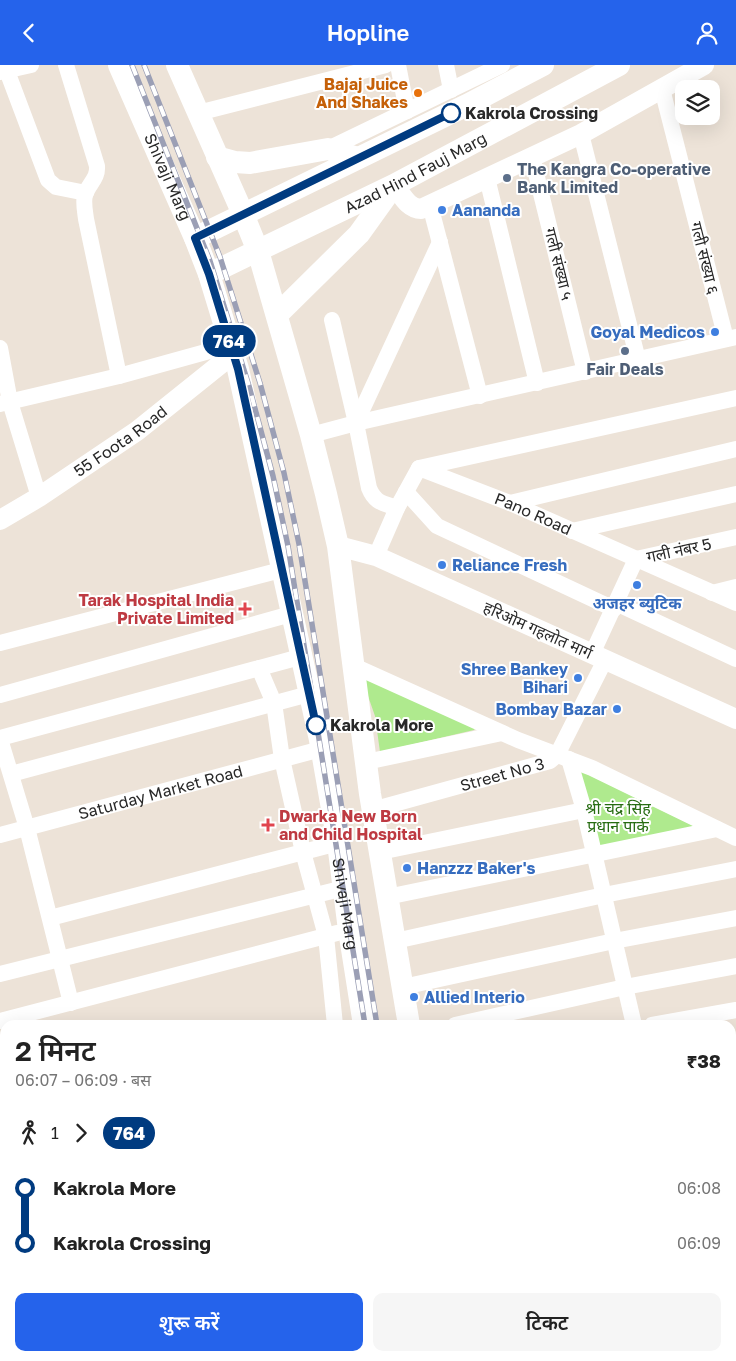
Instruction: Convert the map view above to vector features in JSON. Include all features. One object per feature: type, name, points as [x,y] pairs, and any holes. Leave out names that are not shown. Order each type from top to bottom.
[{"type":"main road","name":"Shivaji Marg","points":[[119,65],[195,238],[209,274],[238,369],[321,749],[338,843],[363,1020]]},
{"type":"main road","points":[[195,238],[467,105],[543,65]]},
{"type":"main road","name":"Azad Hind Fauj Marg","points":[[209,274],[394,185],[619,65]]},
{"type":"main road","points":[[181,66],[198,113],[244,214],[258,251],[312,435],[338,546],[372,810],[408,1020]]},
{"type":"main road","points":[[217,157],[235,162],[250,163],[328,149],[358,158]]},
{"type":"main road","points":[[277,315],[358,233],[394,185]]},
{"type":"street","points":[[31,65],[4,71],[48,179],[56,187],[86,193]]},
{"type":"street","points":[[66,65],[97,166],[98,173],[96,178],[86,193],[86,219],[119,376]]},
{"type":"street","points":[[198,113],[386,65]]},
{"type":"street","points":[[398,65],[407,111]]},
{"type":"street","points":[[446,65],[451,90]]},
{"type":"street","points":[[394,185],[410,207],[422,209],[582,134],[704,65]]},
{"type":"street","points":[[328,149],[495,67]]},
{"type":"street","name":"गली संख्या ६","points":[[662,89],[731,338]]},
{"type":"street","points":[[582,134],[638,360]]},
{"type":"street","name":"गली संख्या ५","points":[[532,157],[585,372]]},
{"type":"street","points":[[487,178],[537,383]]},
{"type":"street","points":[[430,205],[480,396]]},
{"type":"street","points":[[356,423],[440,242]]},
{"type":"street","points":[[332,321],[372,497],[379,502],[397,508]]},
{"type":"street","points":[[312,435],[356,423],[731,338]]},
{"type":"street","points":[[0,348],[5,403],[39,497]]},
{"type":"street","points":[[5,403],[232,350]]},
{"type":"street","name":"55 Foota Road","points":[[0,520],[39,497],[137,431],[232,350]]},
{"type":"street","points":[[376,556],[397,508],[419,468],[736,398]]},
{"type":"street","points":[[510,503],[736,449]]},
{"type":"street","name":"Pano Road","points":[[419,468],[510,503],[736,603]]},
{"type":"street","points":[[406,491],[437,526],[736,659]]},
{"type":"street","points":[[572,531],[736,494]]},
{"type":"street","name":"गली नंबर 5","points":[[598,657],[615,606],[636,559],[736,537]]},
{"type":"street","name":"हरिओम गहलोत मार्ग","points":[[338,546],[376,556],[736,719]]},
{"type":"street","points":[[0,643],[281,569]]},
{"type":"street","points":[[712,593],[736,587]]},
{"type":"street","points":[[0,695],[291,614]]},
{"type":"street","points":[[71,1003],[27,828],[0,738],[300,657]]},
{"type":"street","name":"Street No 3","points":[[372,810],[542,765],[563,757],[598,657]]},
{"type":"street","points":[[354,666],[502,733],[592,768],[736,837]]},
{"type":"street","points":[[259,668],[274,703],[282,759],[314,895],[326,936],[334,1020]]},
{"type":"street","points":[[11,774],[309,694]]},
{"type":"street","points":[[366,761],[502,733]]},
{"type":"street","name":"Saturday Market Road","points":[[0,835],[321,749]]},
{"type":"street","points":[[563,757],[584,810],[633,1020]]},
{"type":"street","points":[[380,852],[584,810]]},
{"type":"street","points":[[387,897],[716,829]]},
{"type":"street","points":[[50,917],[338,843]]},
{"type":"street","points":[[395,941],[604,895],[736,869]]},
{"type":"street","points":[[0,974],[344,888]]},
{"type":"street","points":[[403,987],[614,941],[736,918]]},
{"type":"street","points":[[4,1020],[349,930]]},
{"type":"street","points":[[477,1020],[625,987],[736,966]]},
{"type":"street","points":[[680,1020],[736,1010]]},
{"type":"green space","points":[[361,676],[478,725],[474,730],[380,752],[375,716]]},
{"type":"green space","name":"श्री चंद्र सिंह प्रधान पार्क","points":[[577,769],[698,828],[600,847]]},
{"type":"railway","points":[[132,65],[210,261],[249,386],[273,476],[288,546],[364,1020]]},
{"type":"railway","points":[[144,65],[220,257],[260,383],[284,473],[299,544],[376,1020]]},
{"type":"bus line","name":"764","points":[[316,725],[238,369],[209,274],[195,238],[451,113]]},
{"type":"place","name":"Bajaj Juice And Shakes","points":[[418,93]]},
{"type":"place","name":"Kakrola Crossing","points":[[451,113]]},
{"type":"place","name":"The Kangra Co-operative Bank Limited","points":[[507,178]]},
{"type":"place","name":"Aananda","points":[[442,210]]},
{"type":"place","name":"Goyal Medicos","points":[[715,332]]},
{"type":"place","name":"Fair Deals","points":[[625,351]]},
{"type":"place","name":"Reliance Fresh","points":[[442,565]]},
{"type":"place","name":"अजहर ब्युटिक","points":[[637,585]]},
{"type":"place","name":"Tarak Hospital India Private Limited","points":[[245,609]]},
{"type":"place","name":"Shree Bankey Bihari","points":[[578,678]]},
{"type":"place","name":"Bombay Bazar","points":[[617,709]]},
{"type":"place","name":"Kakrola More","points":[[316,725]]},
{"type":"place","name":"Dwarka New Born and Child Hospital","points":[[268,825]]},
{"type":"place","name":"Hanzzz Baker's","points":[[407,868]]},
{"type":"place","name":"Allied Interio","points":[[414,997]]}]
